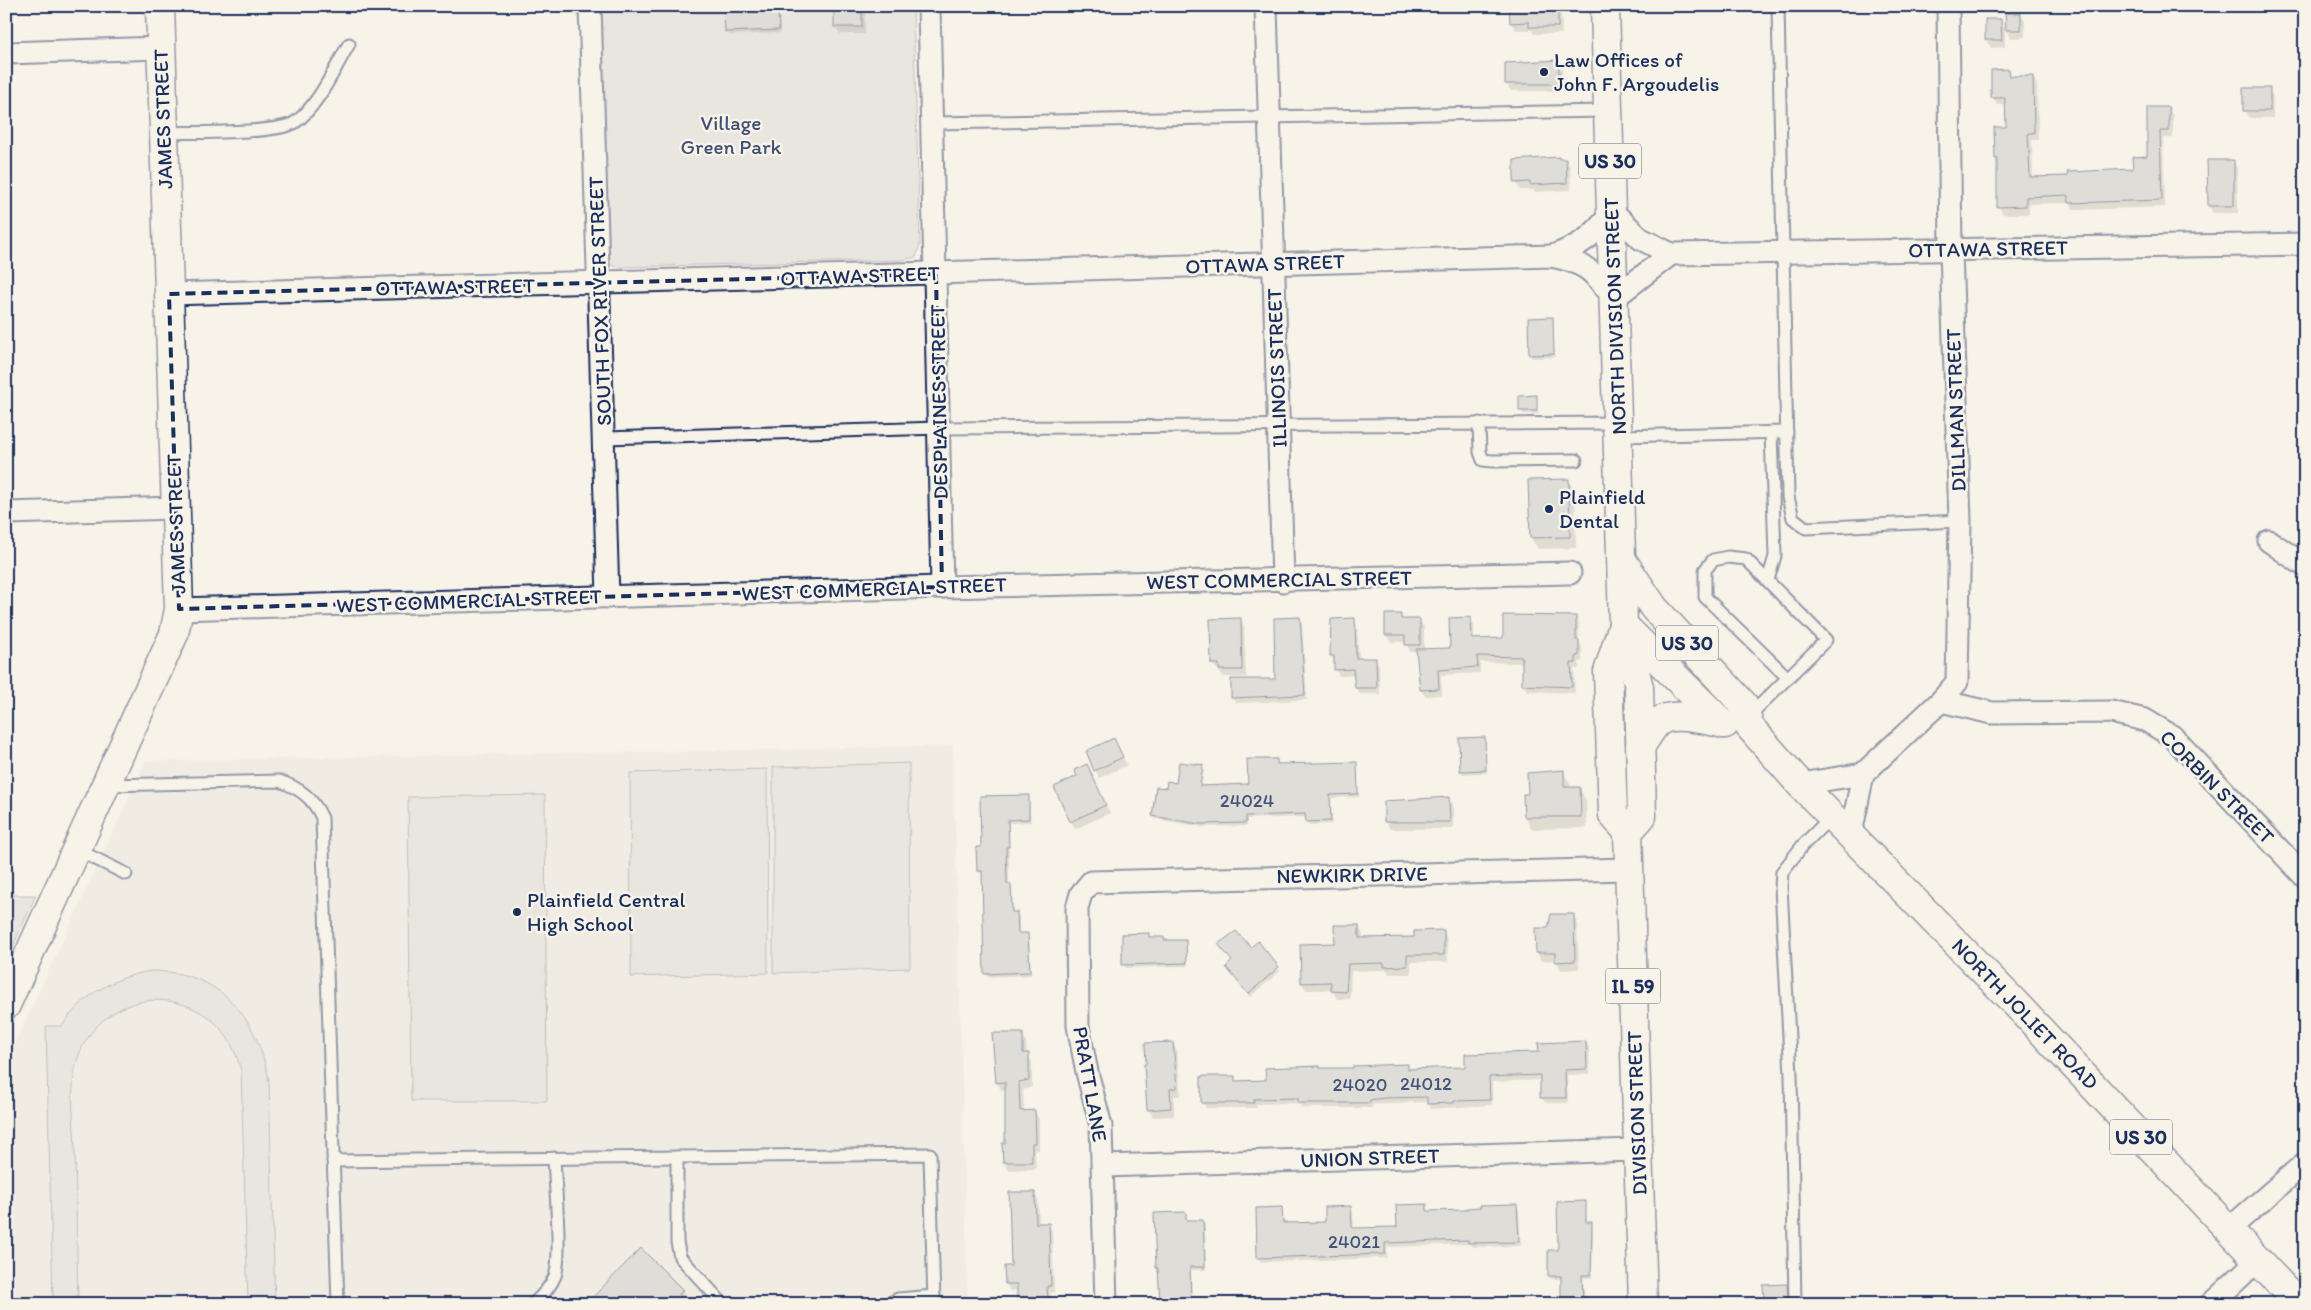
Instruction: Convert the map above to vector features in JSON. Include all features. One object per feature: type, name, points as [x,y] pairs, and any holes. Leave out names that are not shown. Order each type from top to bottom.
[{"type":"main road","name":"JAMES STREET","points":[[8,995],[174,634],[178,609],[160,6]]},
{"type":"main road","name":"NORTH DIVISION STREET","points":[[1605,6],[1619,430],[1623,625]]},
{"type":"main road","name":"NORTH JOLIET ROAD","points":[[1622,560],[1654,608],[1744,705],[1740,723]]},
{"type":"main road","name":"NORTH JOLIET ROAD","points":[[1623,625],[1671,670],[1740,723],[1851,834],[2012,1000],[2299,1304]]},
{"type":"main road","points":[[1623,625],[1639,687],[1642,816],[1628,832],[1613,815],[1608,672],[1623,625]]},
{"type":"main road","points":[[1640,747],[1663,720],[1692,716],[1740,723]]},
{"type":"main road","name":"DIVISION STREET","points":[[1628,832],[1643,1304]]},
{"type":"street","name":"SOUTH FOX RIVER STREET","points":[[590,6],[598,284],[605,438],[608,597]]},
{"type":"street","name":"DESPLAINES STREET","points":[[929,6],[940,428],[942,587]]},
{"type":"street","name":"ILLINOIS STREET","points":[[1266,6],[1283,580]]},
{"type":"street","name":"DILLMAN STREET","points":[[1863,774],[1941,701],[1957,682],[1959,670],[1960,521],[1951,250],[1948,6]]},
{"type":"street","points":[[6,53],[161,48]]},
{"type":"street","name":"OTTAWA STREET","points":[[1552,256],[1571,249],[1590,237],[1601,227],[1612,211],[1641,240],[1671,254],[2305,244]]},
{"type":"street","points":[[1614,298],[1671,254]]},
{"type":"street","name":"OTTAWA STREET","points":[[169,294],[598,284],[1552,256],[1573,260],[1587,268],[1614,298]]},
{"type":"street","points":[[6,513],[176,508]]},
{"type":"street","points":[[2270,541],[2305,566]]},
{"type":"street","name":"WEST COMMERCIAL STREET","points":[[178,609],[942,587],[1570,573]]},
{"type":"street","name":"CORBIN STREET","points":[[1941,701],[1992,714],[2111,712],[2146,720],[2172,736],[2305,877]]},
{"type":"street","points":[[1800,784],[1863,774],[1851,834]]},
{"type":"street","name":"NEWKIRK DRIVE","points":[[1081,894],[1091,882],[1630,869]]},
{"type":"street","name":"PRATT LANE","points":[[1081,894],[1077,908],[1078,1026],[1087,1072],[1101,1126],[1106,1304]]},
{"type":"street","name":"UNION STREET","points":[[1102,1166],[1638,1150]]},
{"type":"street","points":[[2229,1229],[2305,1163]]},
{"type":"street","points":[[2211,1304],[2258,1260]]},
{"type":"lane","points":[[1778,6],[1788,498],[1793,518],[1806,528],[1960,521]]},
{"type":"lane","points":[[164,133],[276,129],[295,122],[310,109],[349,44]]},
{"type":"lane","points":[[932,123],[1608,111]]},
{"type":"lane","points":[[605,438],[940,428],[1479,423],[1619,430],[1787,432]]},
{"type":"lane","points":[[1479,423],[1480,452],[1483,460],[1576,460]]},
{"type":"lane","points":[[1768,580],[1775,556],[1770,432]]},
{"type":"lane","points":[[1740,723],[1788,678],[1826,640],[1746,559],[1728,557],[1713,560],[1705,570],[1705,597],[1788,678]]},
{"type":"lane","points":[[106,785],[280,781],[293,786],[315,804],[322,818],[338,1304]]},
{"type":"lane","points":[[1795,1304],[1791,1075],[1781,887],[1782,872],[1803,845],[1832,816]]},
{"type":"lane","points":[[76,848],[126,874]]},
{"type":"lane","points":[[333,1161],[930,1154],[934,1300],[898,1299],[888,1304]]},
{"type":"lane","points":[[676,1157],[677,1242],[680,1257],[723,1304]]},
{"type":"lane","points":[[533,1304],[546,1292],[555,1275],[557,1254],[554,1158]]},
{"type":"highlighted area","points":[[936,274],[942,587],[179,609],[169,294]]},
{"type":"shaded area","name":"Plainfield Central High School","points":[[953,746],[968,1304],[6,1304],[6,1063],[146,761]]},
{"type":"green space","name":"Village Green Park","points":[[600,6],[913,6],[920,245],[916,257],[902,260],[613,266],[608,262]]},
{"type":"green space","points":[[909,763],[910,968],[773,973],[773,767]]},
{"type":"green space","points":[[767,769],[768,973],[631,977],[630,773]]},
{"type":"green space","points":[[545,795],[547,1101],[411,1101],[408,797]]},
{"type":"green space","points":[[6,895],[36,895],[6,962]]},
{"type":"green space","points":[[151,971],[175,973],[197,979],[215,989],[231,1002],[245,1018],[255,1036],[269,1081],[275,1304],[248,1304],[241,1071],[237,1058],[227,1037],[220,1028],[202,1013],[191,1007],[162,1000],[146,1001],[116,1011],[92,1032],[83,1046],[77,1061],[73,1082],[73,1104],[78,1304],[53,1304],[46,1026],[62,1026],[79,1005],[100,989],[124,978]]},
{"type":"building","points":[[834,6],[862,6],[862,27],[834,27]]},
{"type":"building","points":[[1509,6],[1558,6],[1558,27],[1529,27],[1529,22],[1510,23]]},
{"type":"building","points":[[778,8],[779,30],[725,32],[724,10]]},
{"type":"building","points":[[2005,13],[2021,13],[2021,30],[2006,30]]},
{"type":"building","points":[[1985,19],[2001,19],[2002,40],[1985,40]]},
{"type":"building","points":[[1558,60],[1560,84],[1505,84],[1505,63]]},
{"type":"building","points":[[2009,69],[2010,76],[2033,76],[2034,133],[2028,133],[2030,177],[2068,176],[2067,172],[2133,169],[2132,157],[2147,156],[2147,107],[2169,107],[2169,131],[2160,131],[2162,200],[2069,203],[2068,195],[2026,197],[2026,206],[1997,207],[1997,158],[1995,159],[1994,127],[2006,127],[2005,98],[1991,98],[1991,70]]},
{"type":"building","points":[[2243,88],[2270,88],[2270,111],[2243,111]]},
{"type":"building","points":[[1559,157],[1559,159],[1566,159],[1567,183],[1530,185],[1530,182],[1514,183],[1514,160]]},
{"type":"building","points":[[2207,160],[2234,160],[2234,206],[2208,206]]},
{"type":"building","points":[[1553,317],[1554,354],[1529,355],[1528,318]]},
{"type":"building","points":[[1537,395],[1537,411],[1519,411],[1519,396]]},
{"type":"building","name":"Plainfield Dental","points":[[1569,479],[1570,537],[1530,538],[1528,480]]},
{"type":"building","points":[[1385,614],[1401,614],[1401,619],[1420,619],[1420,645],[1405,645],[1405,635],[1385,635]]},
{"type":"building","points":[[1503,615],[1576,616],[1576,640],[1579,640],[1579,655],[1576,656],[1576,663],[1571,663],[1572,687],[1522,685],[1522,657],[1477,656],[1478,667],[1438,670],[1439,689],[1420,690],[1416,649],[1450,648],[1449,618],[1471,617],[1472,639],[1503,638]]},
{"type":"building","points":[[1300,617],[1305,695],[1231,698],[1231,679],[1275,679],[1274,618]]},
{"type":"building","points":[[1241,618],[1242,670],[1219,670],[1219,664],[1211,664],[1210,619]]},
{"type":"building","points":[[1355,618],[1356,658],[1376,658],[1377,688],[1355,688],[1353,669],[1334,670],[1334,656],[1330,656],[1331,619]]},
{"type":"building","points":[[1485,737],[1486,770],[1460,771],[1459,738]]},
{"type":"building","points":[[1114,738],[1123,757],[1094,771],[1086,751]]},
{"type":"building","points":[[1247,759],[1277,759],[1277,764],[1357,762],[1358,794],[1330,795],[1331,821],[1306,822],[1305,814],[1246,816],[1246,823],[1200,824],[1152,816],[1156,787],[1166,788],[1167,781],[1176,783],[1179,762],[1203,765],[1200,786],[1248,784]]},
{"type":"building","points":[[1087,764],[1106,805],[1070,822],[1054,787],[1077,776],[1074,770]]},
{"type":"building","points":[[1564,770],[1564,787],[1580,787],[1581,817],[1524,817],[1523,794],[1528,794],[1527,773]]},
{"type":"building","points":[[1029,795],[1029,819],[1008,820],[1009,847],[1006,847],[1007,884],[1011,884],[1012,912],[1017,912],[1018,933],[1028,933],[1030,972],[984,974],[982,871],[977,871],[976,847],[981,847],[980,796]]},
{"type":"building","points":[[1449,797],[1450,822],[1384,822],[1384,801]]},
{"type":"building","points":[[1551,914],[1574,914],[1575,961],[1555,962],[1555,953],[1536,953],[1535,928],[1548,928]]},
{"type":"building","points":[[1334,925],[1359,925],[1359,938],[1414,937],[1414,931],[1444,930],[1444,955],[1407,955],[1407,966],[1384,967],[1384,963],[1348,964],[1346,992],[1331,991],[1331,982],[1301,983],[1300,944],[1335,943]]},
{"type":"building","points":[[1236,931],[1251,947],[1258,941],[1279,967],[1248,994],[1226,967],[1232,961],[1218,944]]},
{"type":"building","points":[[1149,933],[1149,937],[1164,937],[1164,940],[1186,940],[1187,963],[1122,965],[1122,934]]},
{"type":"building","points":[[992,1033],[1023,1033],[1023,1053],[1029,1053],[1029,1080],[1019,1082],[1020,1111],[1035,1110],[1036,1143],[1032,1143],[1032,1162],[1003,1162],[1002,1143],[1005,1143],[1005,1082],[996,1083]]},
{"type":"building","points":[[1586,1041],[1587,1069],[1565,1070],[1566,1098],[1540,1098],[1540,1075],[1489,1077],[1490,1100],[1454,1101],[1454,1103],[1427,1104],[1427,1097],[1384,1098],[1370,1100],[1370,1103],[1298,1103],[1298,1098],[1254,1099],[1254,1103],[1201,1103],[1201,1076],[1235,1076],[1235,1081],[1266,1080],[1265,1068],[1320,1066],[1320,1068],[1353,1068],[1353,1066],[1408,1064],[1408,1069],[1465,1067],[1465,1054],[1539,1052],[1538,1043]]},
{"type":"building","points":[[1173,1042],[1177,1088],[1170,1089],[1171,1108],[1147,1110],[1144,1064],[1146,1064],[1145,1043]]},
{"type":"building","points":[[1009,1192],[1035,1192],[1036,1223],[1049,1223],[1051,1286],[1047,1286],[1048,1301],[1045,1301],[1045,1304],[1017,1304],[1017,1284],[1005,1284],[1004,1266],[1011,1266]]},
{"type":"building","points":[[1586,1201],[1586,1222],[1592,1222],[1591,1275],[1582,1275],[1583,1304],[1561,1304],[1561,1276],[1548,1276],[1548,1250],[1558,1250],[1557,1202]]},
{"type":"building","points":[[1427,1204],[1427,1211],[1467,1210],[1467,1208],[1481,1207],[1480,1205],[1517,1204],[1519,1242],[1468,1243],[1468,1240],[1385,1243],[1385,1254],[1257,1258],[1256,1208],[1282,1207],[1283,1223],[1325,1222],[1325,1207],[1351,1206],[1352,1228],[1397,1227],[1396,1205]]},
{"type":"building","points":[[1186,1212],[1186,1220],[1203,1220],[1205,1267],[1190,1267],[1191,1304],[1160,1304],[1158,1268],[1156,1268],[1154,1213]]},
{"type":"building","points":[[641,1248],[683,1290],[679,1294],[688,1304],[586,1304]]},
{"type":"building","points":[[1787,1284],[1788,1304],[1764,1304],[1763,1285]]},
{"type":"place","name":"Law Offices of John F. Argoudelis","points":[[1544,72]]},
{"type":"place","name":"Plainfield Dental","points":[[1549,509]]},
{"type":"place","name":"Plainfield Central High School","points":[[517,912]]}]
